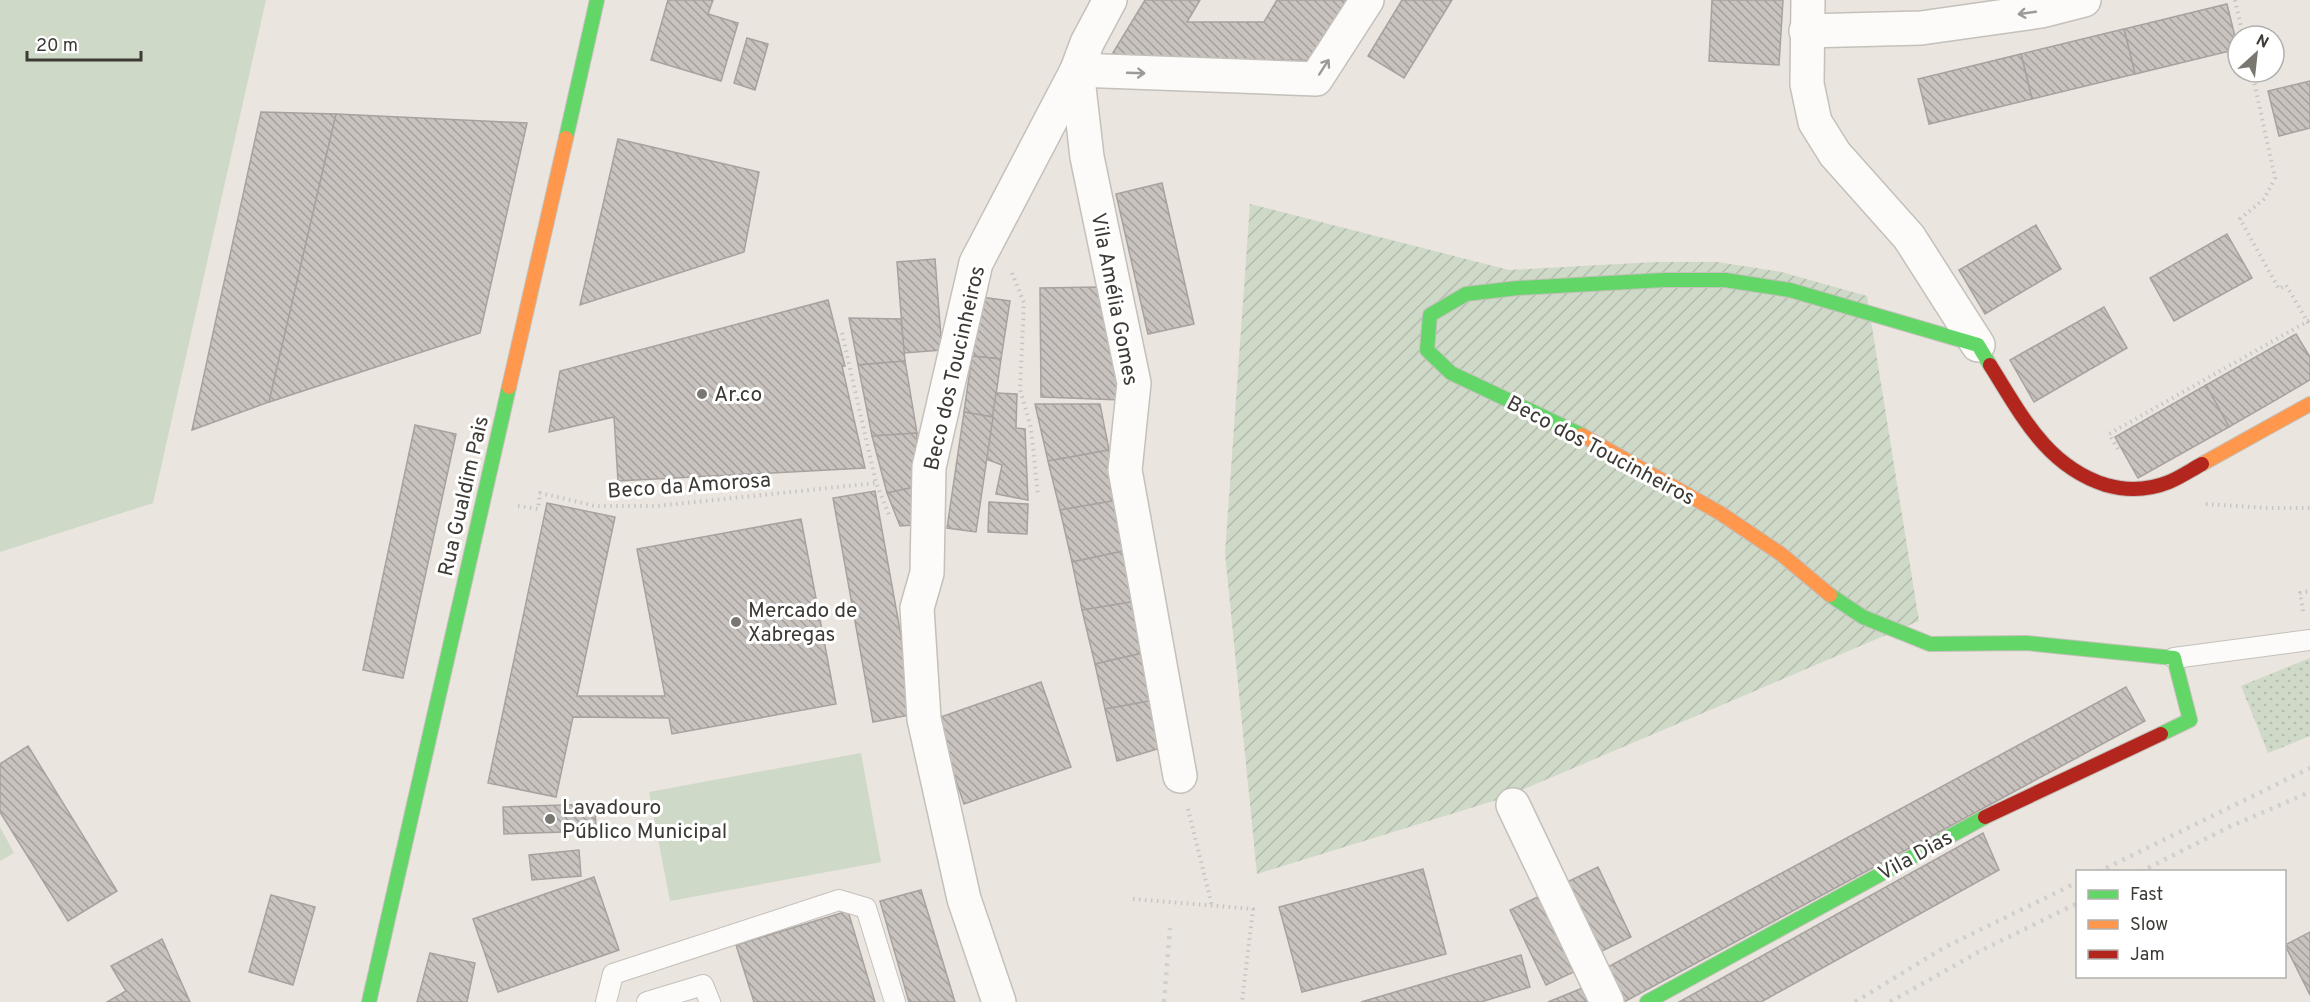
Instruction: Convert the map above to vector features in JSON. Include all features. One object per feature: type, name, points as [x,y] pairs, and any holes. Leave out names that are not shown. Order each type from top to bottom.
[{"type":"street","name":"Rua Gualdim Pais","points":[[369,1002],[597,0]]},
{"type":"street","name":"Beco dos Toucinheiros","points":[[999,1002],[964,899],[924,719],[917,608],[927,573],[929,466],[976,263],[1077,70],[1087,43],[1110,0]]},
{"type":"street","points":[[1077,70],[1316,79],[1367,0]]},
{"type":"street","points":[[2084,0],[2041,11],[1921,28],[1807,15],[1807,84],[1815,122],[1835,154],[1909,237],[1928,262],[2026,422],[2050,454],[2074,472],[2092,481],[2119,489],[2142,489],[2169,482],[2310,404]]},
{"type":"street","name":"Vila Amélia Gomes","points":[[1077,70],[1088,157],[1134,383],[1125,470],[1180,776]]},
{"type":"street","name":"Beco dos Toucinheiros","points":[[1978,345],[1790,290],[1725,280],[1674,280],[1574,284],[1466,294],[1430,315],[1427,350],[1451,373],[1563,424],[1720,513],[1780,554],[1825,592],[1863,617],[1930,644],[2026,643],[2174,658]]},
{"type":"street","name":"Vila Dias","points":[[1647,1002],[1977,820],[2105,762],[2190,720],[2174,658]]},
{"type":"street","points":[[1513,805],[1606,1002]]},
{"type":"lane","points":[[2174,658],[2310,640]]},
{"type":"lane","points":[[606,1002],[613,974],[839,900],[866,908],[895,1002]]},
{"type":"lane","points":[[647,1002],[703,985],[710,1002]]},
{"type":"path","points":[[2235,0],[2240,24]]},
{"type":"path","points":[[2255,84],[2275,178],[2264,199],[2240,219],[2279,289],[2286,285],[2310,326]]},
{"type":"path","points":[[995,227],[1024,303],[1020,389],[1031,428],[1038,496]]},
{"type":"path","points":[[842,333],[876,483],[892,521]]},
{"type":"path","name":"Beco da Amorosa","points":[[483,501],[538,509],[540,493],[595,506],[657,506],[876,483]]},
{"type":"path","points":[[1180,776],[1212,906]]},
{"type":"path","points":[[1133,899],[1253,909],[1242,1002]]},
{"type":"green space","points":[[0,0],[266,0],[153,503],[0,552]]},
{"type":"green space","points":[[1250,204],[1509,270],[1655,262],[1717,262],[1781,272],[1867,296],[1919,621],[1503,798],[1257,874],[1225,553]]},
{"type":"green space","points":[[2310,658],[2310,736],[2268,753],[2241,686]]},
{"type":"green space","points":[[861,753],[881,862],[670,901],[649,792]]},
{"type":"green space","points":[[0,827],[14,853],[0,861]]},
{"type":"building","points":[[668,0],[713,0],[708,14],[738,23],[721,81],[651,60]]},
{"type":"building","points":[[1145,0],[1200,0],[1187,22],[1264,22],[1277,0],[1348,0],[1311,60],[1108,61]]},
{"type":"building","points":[[1402,0],[1452,0],[1404,78],[1368,56]]},
{"type":"building","points":[[1712,0],[1783,0],[1779,65],[1709,61]]},
{"type":"building","points":[[2227,4],[2232,24],[2226,24],[2226,52],[2135,74],[2124,29]]},
{"type":"building","points":[[2124,29],[2135,74],[2032,99],[2021,54]]},
{"type":"building","points":[[747,38],[768,44],[755,90],[734,83]]},
{"type":"building","points":[[2021,54],[2032,99],[1929,124],[1918,79]]},
{"type":"building","points":[[2310,81],[2310,128],[2279,136],[2268,91]]},
{"type":"building","points":[[261,112],[336,114],[269,402],[192,430]]},
{"type":"building","points":[[336,114],[527,123],[480,333],[269,402]]},
{"type":"building","points":[[618,139],[759,172],[744,252],[580,305]]},
{"type":"building","points":[[1162,183],[1194,324],[1148,334],[1116,194]]},
{"type":"building","points":[[2036,225],[2061,269],[1985,314],[1959,270]]},
{"type":"building","points":[[2227,234],[2252,278],[2174,321],[2150,278]]},
{"type":"building","points":[[935,259],[942,350],[904,353],[897,262]]},
{"type":"building","points":[[1098,287],[1121,400],[1041,397],[1040,288]]},
{"type":"building","points":[[981,297],[1010,301],[1001,359],[972,356]]},
{"type":"building","name":"Ar.co","points":[[828,300],[845,366],[842,366],[865,468],[618,481],[614,417],[549,432],[560,371]]},
{"type":"building","points":[[2104,307],[2127,348],[2034,402],[2010,360]]},
{"type":"building","points":[[849,318],[901,319],[905,361],[858,365]]},
{"type":"building","points":[[2296,334],[2310,357],[2310,380],[2229,427],[2206,385]]},
{"type":"building","points":[[972,356],[1001,359],[993,417],[964,412]]},
{"type":"building","points":[[905,361],[917,433],[872,436],[858,365]]},
{"type":"building","points":[[2206,385],[2229,427],[2138,478],[2115,437]]},
{"type":"building","points":[[996,393],[1017,394],[1016,428],[1025,429],[1028,500],[996,494],[1002,465],[986,459]]},
{"type":"building","points":[[1035,404],[1100,404],[1109,450],[1048,461]]},
{"type":"building","points":[[964,412],[993,417],[976,532],[947,528]]},
{"type":"building","points":[[415,425],[456,434],[403,678],[363,670]]},
{"type":"building","points":[[917,433],[915,487],[887,493],[872,436]]},
{"type":"building","points":[[1109,450],[1118,500],[1060,510],[1048,461]]},
{"type":"building","points":[[915,487],[914,525],[900,526],[887,493]]},
{"type":"building","points":[[875,491],[915,714],[873,722],[833,498]]},
{"type":"building","points":[[1118,500],[1128,550],[1072,562],[1060,510]]},
{"type":"building","points":[[989,502],[1028,504],[1027,534],[988,532]]},
{"type":"building","name":"Mercado de Xabregas","points":[[547,503],[615,517],[577,696],[665,696],[637,549],[801,519],[836,704],[672,734],[669,718],[573,717],[556,797],[488,783]]},
{"type":"building","points":[[1128,550],[1137,601],[1082,610],[1072,562]]},
{"type":"building","points":[[1137,601],[1147,652],[1095,664],[1082,610]]},
{"type":"building","points":[[1147,652],[1155,700],[1105,709],[1095,664]]},
{"type":"building","points":[[1041,682],[1071,767],[964,804],[935,719]]},
{"type":"building","points":[[2126,687],[2145,721],[1624,1002],[1606,968]]},
{"type":"building","points":[[1155,700],[1164,747],[1117,761],[1105,709]]},
{"type":"building","points":[[28,746],[117,891],[68,921],[0,812],[0,764]]},
{"type":"building","name":"Lavadouro Público Municipal","points":[[595,804],[596,831],[504,834],[503,807]]},
{"type":"building","points":[[1983,833],[1999,870],[1761,1002],[1679,1002]]},
{"type":"building","points":[[579,850],[581,876],[532,880],[529,855]]},
{"type":"building","points":[[1598,867],[1631,937],[1598,953],[1565,883]]},
{"type":"building","points":[[1423,869],[1446,954],[1302,992],[1279,907]]},
{"type":"building","points":[[594,877],[619,950],[498,992],[473,919]]},
{"type":"building","points":[[921,890],[955,1002],[909,1002],[880,901]]},
{"type":"building","points":[[271,895],[315,907],[293,985],[249,972]]},
{"type":"building","points":[[1542,895],[1578,970],[1546,985],[1510,910]]},
{"type":"building","points":[[848,911],[875,1002],[754,1002],[736,945]]},
{"type":"building","points":[[2310,932],[2310,995],[2286,947],[2286,944]]},
{"type":"building","points":[[162,939],[190,1002],[107,1002],[126,991],[111,966]]},
{"type":"building","points":[[430,953],[475,963],[467,1002],[417,1002]]},
{"type":"building","points":[[1521,955],[1530,987],[1481,1002],[1361,1002]]},
{"type":"building","points":[[1590,985],[1597,1002],[1548,1002]]},
{"type":"railway","points":[[2102,870],[2310,768]]},
{"type":"railway","points":[[2144,870],[2229,827],[2310,792]]},
{"type":"railway","points":[[1855,1002],[1945,947],[2076,883]]},
{"type":"railway","points":[[1890,1002],[1982,950],[2076,904]]},
{"type":"railway","points":[[1164,1002],[1170,928]]},
{"type":"traffic: fast","points":[[566,138],[597,0]]},
{"type":"traffic: fast","points":[[1582,435],[1451,373],[1427,350],[1430,315],[1466,294],[1518,288],[1664,280],[1725,280],[1790,290],[1978,345],[1990,365]]},
{"type":"traffic: fast","points":[[369,1002],[509,387]]},
{"type":"traffic: fast","points":[[1830,595],[1863,617],[1930,644],[2026,643],[2174,658],[2190,720],[2161,734]]},
{"type":"traffic: fast","points":[[1647,1002],[1985,817]]},
{"type":"traffic: slow","points":[[509,387],[566,138]]},
{"type":"traffic: slow","points":[[2202,464],[2310,404]]},
{"type":"traffic: slow","points":[[1582,435],[1720,513],[1781,554],[1830,595]]},
{"type":"traffic: jam","points":[[1990,365],[2037,436],[2051,452],[2085,476],[2114,487],[2146,488],[2169,482],[2202,464]]},
{"type":"traffic: jam","points":[[1985,817],[2161,734]]},
{"type":"place","name":"Ar.co","points":[[702,394]]},
{"type":"place","name":"Mercado de Xabregas","points":[[736,622]]},
{"type":"place","name":"Lavadouro Público Municipal","points":[[550,819]]}]
